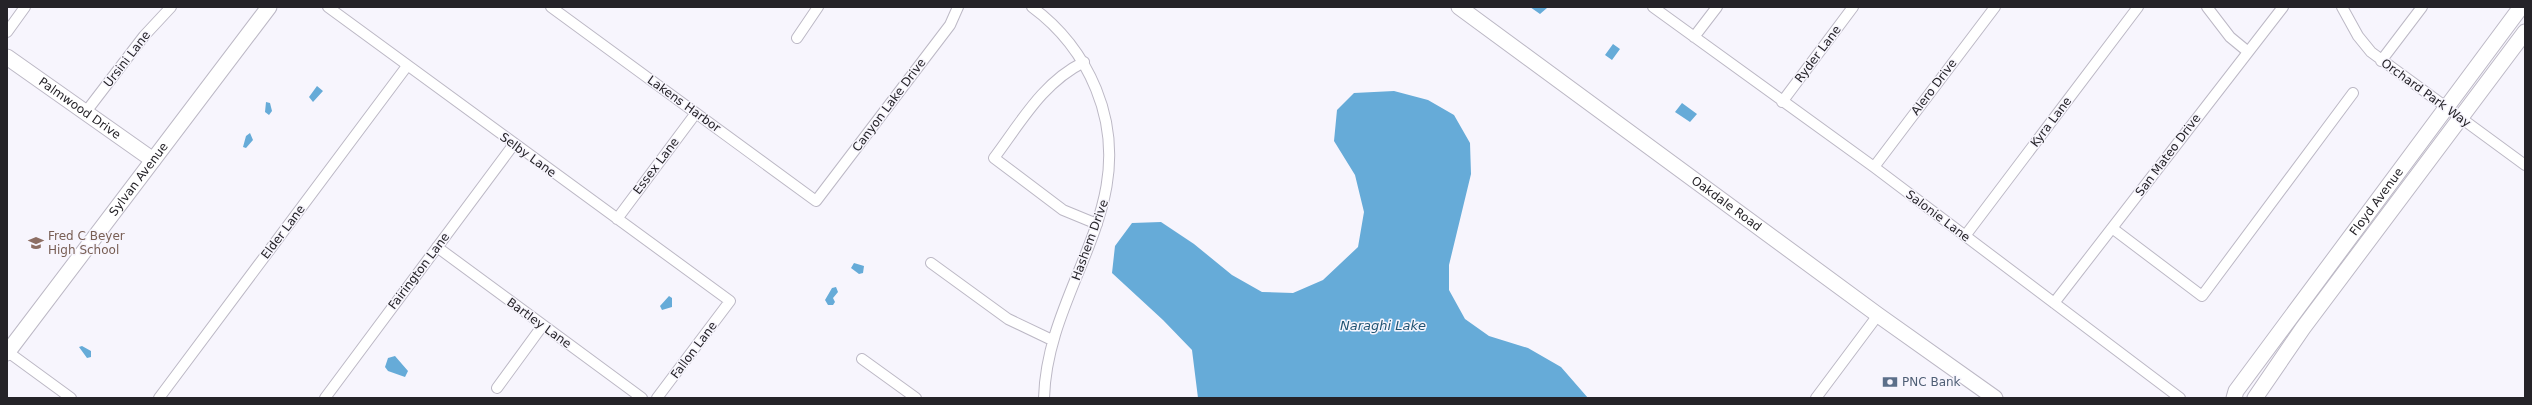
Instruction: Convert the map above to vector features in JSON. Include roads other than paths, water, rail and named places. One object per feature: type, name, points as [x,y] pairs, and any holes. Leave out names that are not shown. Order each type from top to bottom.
[{"type":"main road","name":"Sylvan Avenue","points":[[7,354],[269,7]]},
{"type":"main road","name":"Oakdale Road","points":[[1459,7],[1878,315],[1995,398]]},
{"type":"main road","name":"Floyd Avenue","points":[[2235,394],[2521,7]]},
{"type":"main road","name":"Floyd Avenue","points":[[2255,398],[2302,328],[2525,32]]},
{"type":"main road","name":"Palmwood Drive","points":[[7,57],[153,160]]},
{"type":"main road","points":[[2222,398],[2235,394]]},
{"type":"street","points":[[7,32],[25,7]]},
{"type":"street","name":"Ursini Lane","points":[[86,112],[144,36],[171,7]]},
{"type":"street","name":"Selby Lane","points":[[328,7],[730,301]]},
{"type":"street","name":"Lakens Harbor","points":[[551,7],[816,201]]},
{"type":"street","points":[[797,38],[818,7]]},
{"type":"street","name":"Canyon Lake Drive","points":[[816,201],[950,25],[958,7]]},
{"type":"street","name":"Hashem Drive","points":[[1032,7],[1062,33],[1084,62],[1100,98],[1109,133],[1108,184],[1097,224],[1052,340],[1044,398]]},
{"type":"street","name":"Salonie Lane","points":[[1653,7],[1874,168],[2180,398]]},
{"type":"street","points":[[1694,37],[1717,7]]},
{"type":"street","name":"Ryder Lane","points":[[1782,102],[1853,7]]},
{"type":"street","name":"Alero Drive","points":[[1874,168],[1995,7]]},
{"type":"street","name":"Kyra Lane","points":[[1964,236],[2138,7]]},
{"type":"street","points":[[2207,7],[2230,37],[2247,51]]},
{"type":"street","name":"San Mateo Drive","points":[[2054,303],[2247,51],[2284,7]]},
{"type":"street","name":"Orchard Park Way","points":[[2342,7],[2358,36],[2381,61],[2525,165]]},
{"type":"street","points":[[2381,61],[2422,7]]},
{"type":"street","points":[[1084,62],[1068,70],[1050,84],[994,158],[1063,210],[1097,224]]},
{"type":"street","name":"Elder Lane","points":[[159,398],[407,66]]},
{"type":"street","points":[[2112,228],[2202,296],[2353,93]]},
{"type":"street","name":"Essex Lane","points":[[617,219],[696,113]]},
{"type":"street","name":"Fairington Lane","points":[[325,398],[514,144]]},
{"type":"street","name":"Bartley Lane","points":[[437,247],[642,398]]},
{"type":"street","points":[[931,263],[1008,319],[1052,340]]},
{"type":"street","name":"Fallon Lane","points":[[657,398],[730,301]]},
{"type":"street","points":[[1816,398],[1878,315]]},
{"type":"street","points":[[497,388],[543,325]]},
{"type":"street","points":[[7,354],[71,398]]},
{"type":"street","points":[[862,359],[916,398]]},
{"type":"water","points":[[1530,7],[1547,7],[1547,8],[1540,14]]},
{"type":"water","points":[[1613,44],[1620,49],[1612,60],[1605,55]]},
{"type":"water","points":[[317,86],[323,91],[313,102],[309,97]]},
{"type":"water","name":"Naraghi Lake","points":[[1394,91],[1428,100],[1454,115],[1470,143],[1471,174],[1449,265],[1449,290],[1465,319],[1489,336],[1528,348],[1561,367],[1588,398],[1198,398],[1192,350],[1163,320],[1112,273],[1115,246],[1132,223],[1161,222],[1194,244],[1232,275],[1262,292],[1293,293],[1323,280],[1358,247],[1364,212],[1355,175],[1334,141],[1337,110],[1354,93]]},
{"type":"water","points":[[266,102],[270,103],[272,111],[269,115],[265,112]]},
{"type":"water","points":[[1682,103],[1697,114],[1690,122],[1675,112]]},
{"type":"water","points":[[250,133],[253,140],[246,148],[243,147],[246,136]]},
{"type":"water","points":[[854,263],[864,266],[863,273],[859,274],[851,268]]},
{"type":"water","points":[[836,287],[838,292],[833,298],[835,302],[833,305],[828,305],[825,300],[832,288]]},
{"type":"water","points":[[669,296],[672,298],[672,307],[662,310],[660,306]]},
{"type":"water","points":[[82,346],[91,351],[91,357],[87,358],[79,347]]},
{"type":"water","points":[[395,356],[408,371],[405,377],[388,371],[385,367],[388,358]]},
{"type":"place","name":"Fred C Beyer High School","points":[[36,243]]},
{"type":"place","name":"PNC Bank","points":[[1890,382]]}]
